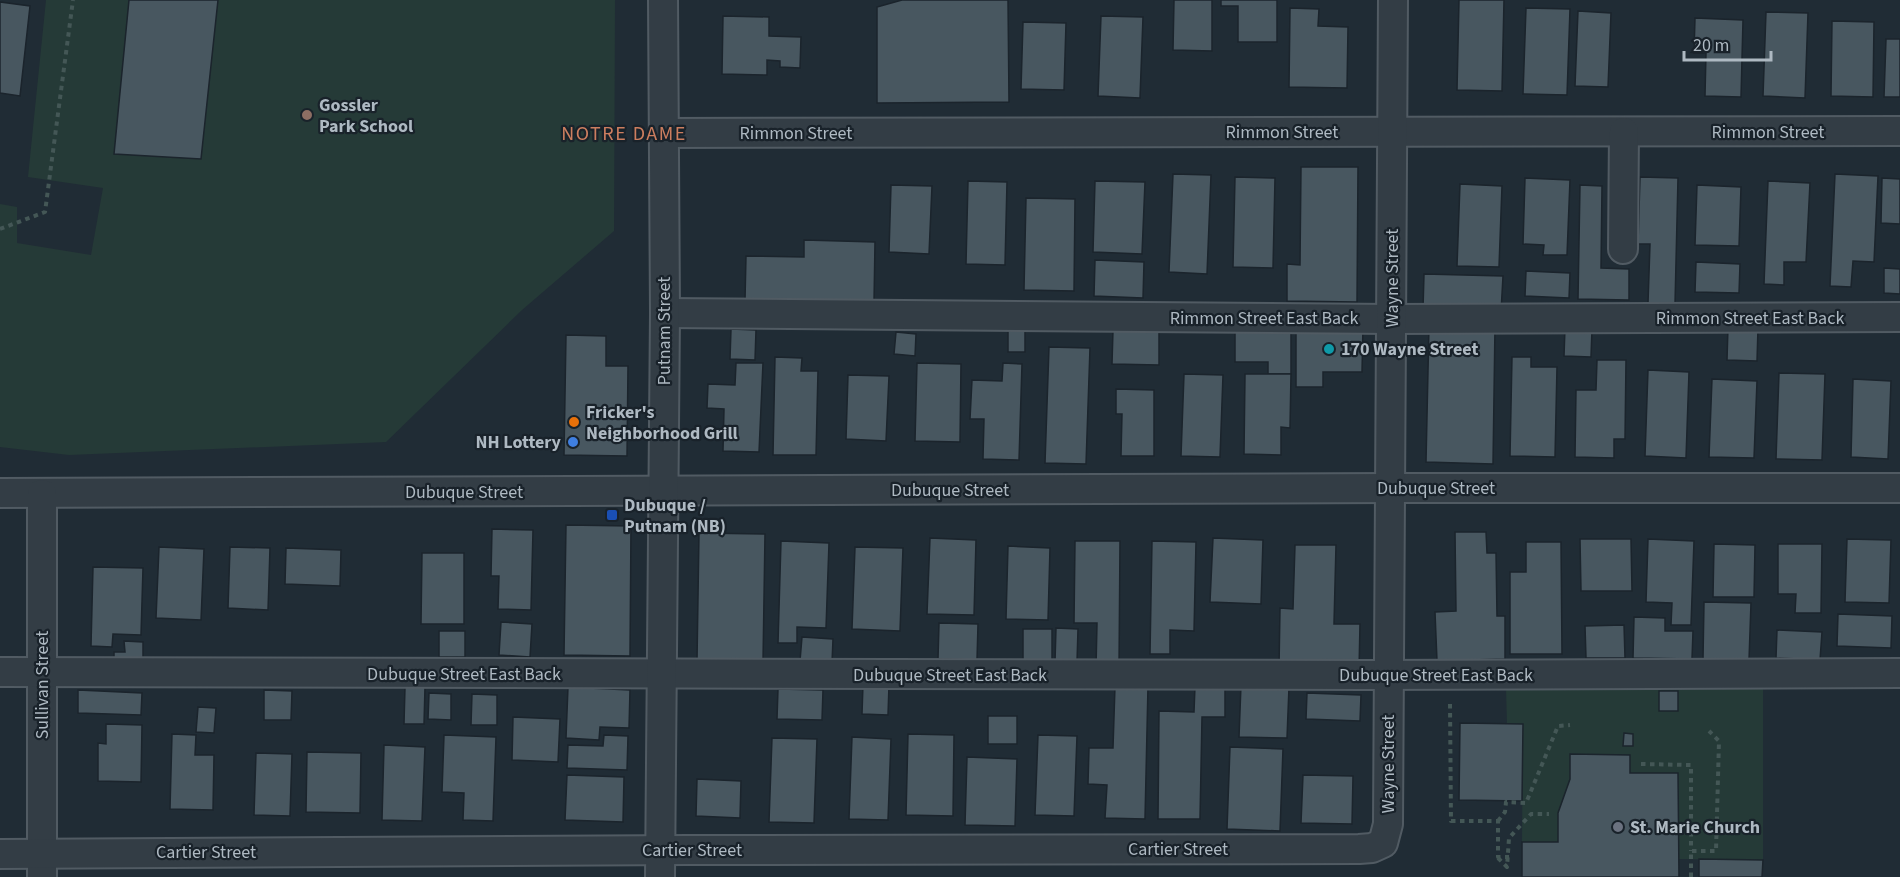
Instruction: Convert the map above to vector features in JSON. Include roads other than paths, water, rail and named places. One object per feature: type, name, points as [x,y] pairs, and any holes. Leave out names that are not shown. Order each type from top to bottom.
[{"type":"street","name":"Putnam Street","points":[[660,863],[664,313],[663,0]]},
{"type":"street","name":"Wayne Street","points":[[1383,843],[1388,824],[1393,0]]},
{"type":"street","name":"Rimmon Street","points":[[663,133],[1900,131]]},
{"type":"street","points":[[1623,249],[1624,132]]},
{"type":"street","name":"Rimmon Street East Back","points":[[664,313],[1392,319],[1900,317]]},
{"type":"street","name":"Dubuque Street","points":[[0,493],[1900,488]]},
{"type":"street","name":"Sullivan Street","points":[[42,494],[42,865]]},
{"type":"street","name":"Dubuque Street East Back","points":[[0,672],[662,675],[1900,673]]},
{"type":"street","name":"Cartier Street","points":[[0,854],[42,865],[660,863],[1359,849],[1372,848],[1383,843]]},
{"type":"place","name":"Gossler Park School","points":[[307,115]]},
{"type":"place","name":"170 Wayne Street","points":[[1329,349]]},
{"type":"place","name":"Fricker's Neighborhood Grill","points":[[574,422]]},
{"type":"place","name":"NH Lottery","points":[[573,442]]},
{"type":"place","name":"Dubuque / Putnam (NB)","points":[[612,515]]},
{"type":"place","name":"St. Marie Church","points":[[1618,827]]},
{"type":"district","name":"NOTRE DAME","points":[[624,133]]}]
